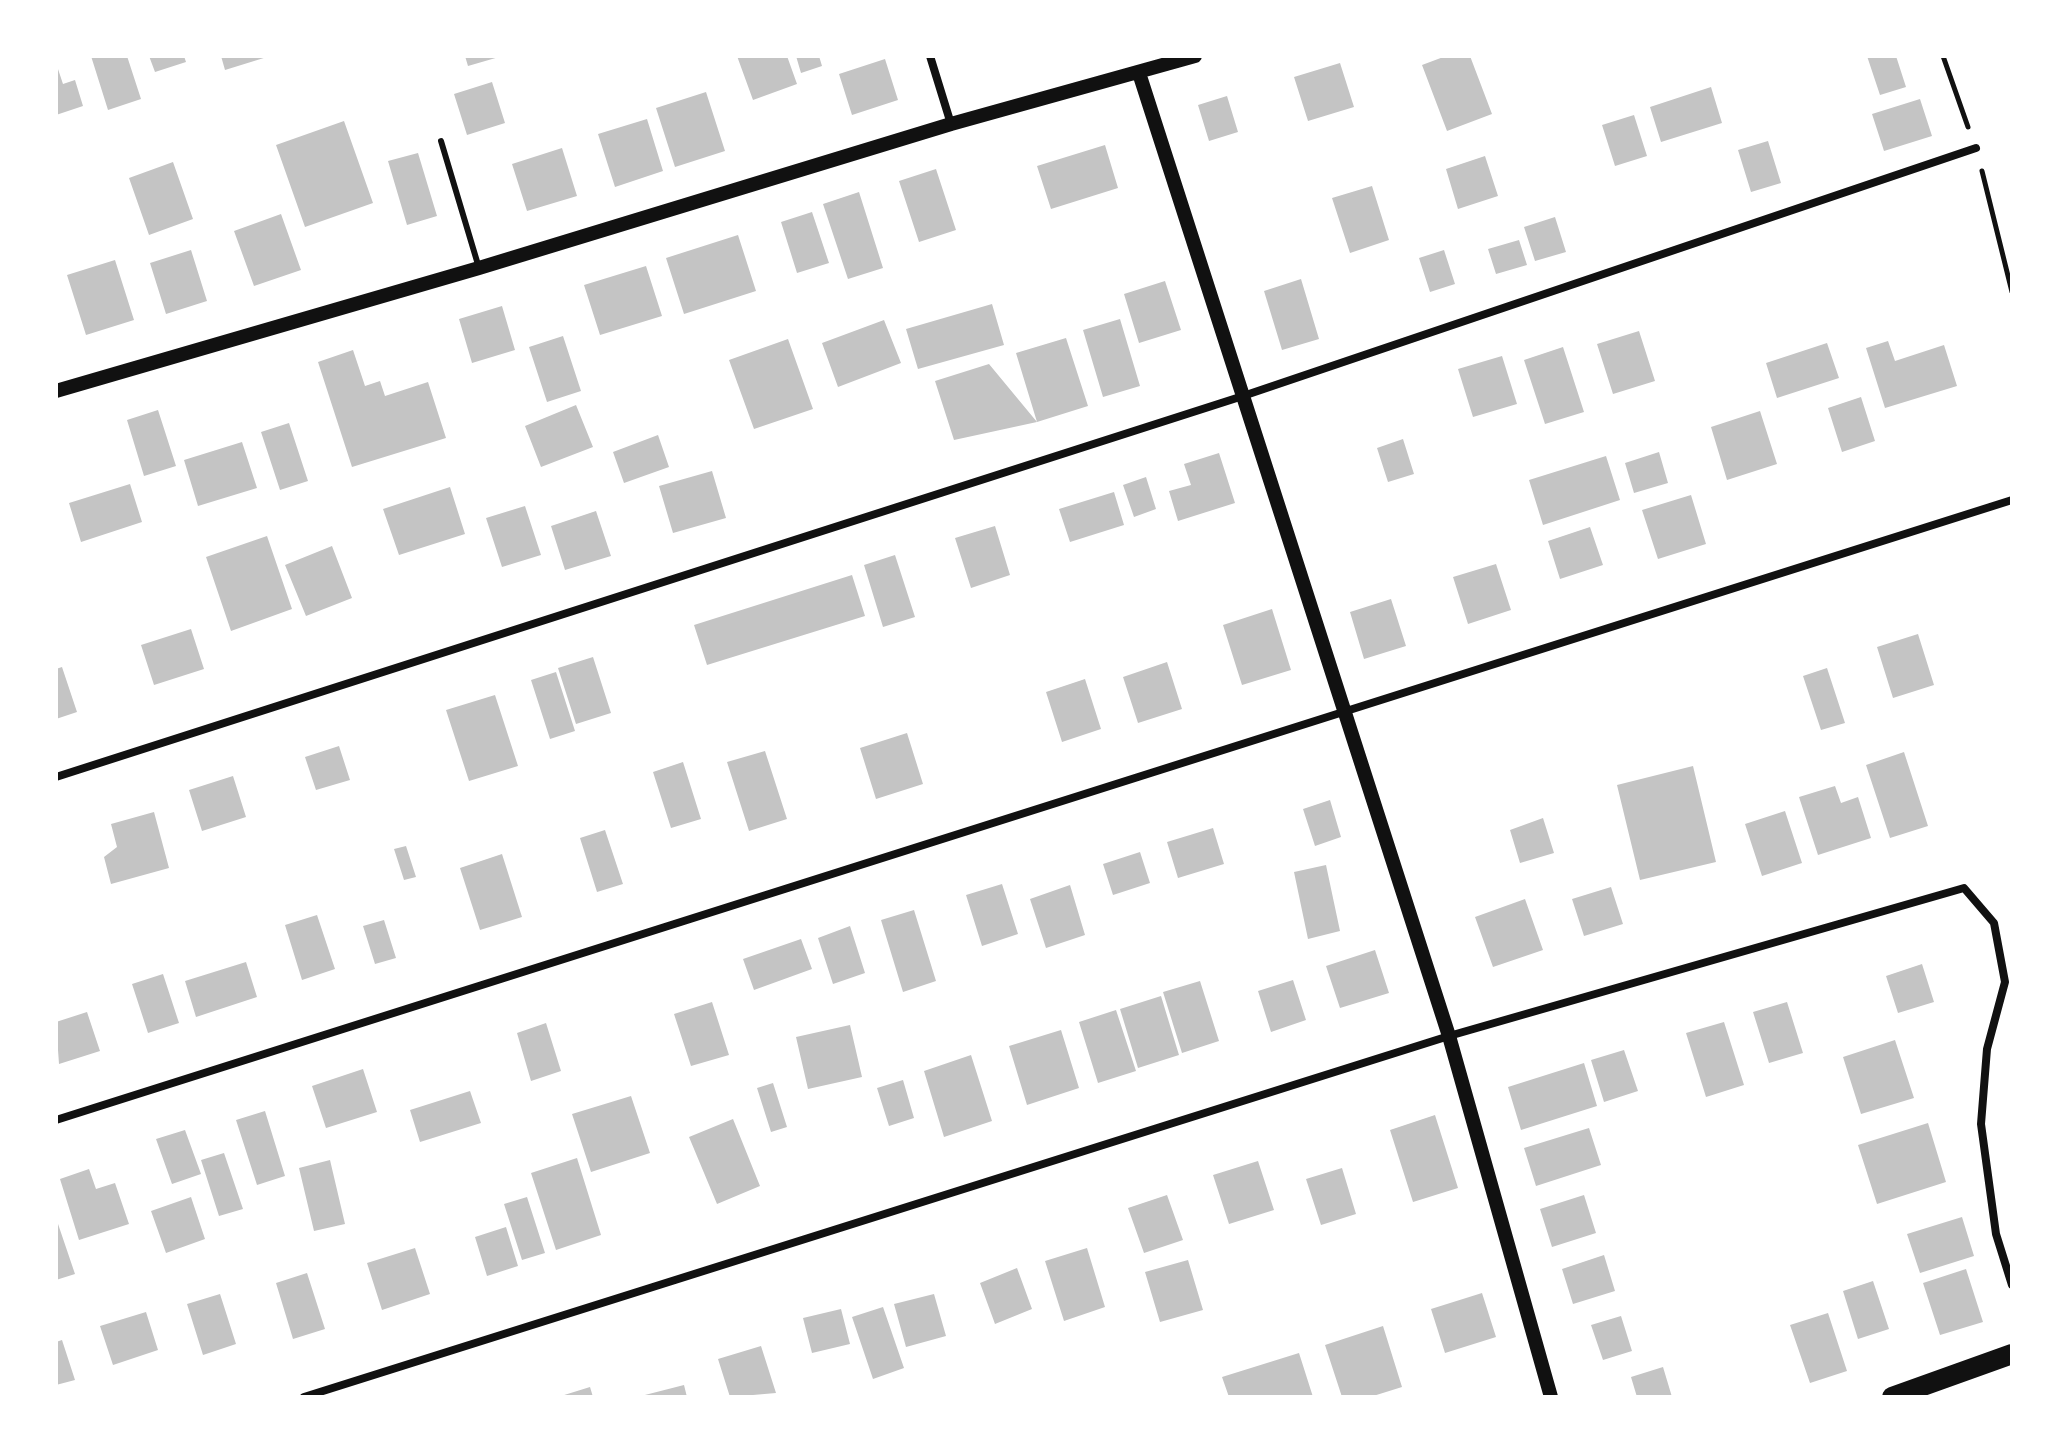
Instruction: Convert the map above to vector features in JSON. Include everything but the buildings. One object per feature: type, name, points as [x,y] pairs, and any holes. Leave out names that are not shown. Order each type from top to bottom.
[{"type":"main road","points":[[1892,1397],[2012,1354]]},
{"type":"street","points":[[930,56],[951,124]]},
{"type":"street","points":[[56,391],[479,268],[951,124],[1195,56]]},
{"type":"street","points":[[1139,73],[1449,1036],[1551,1397]]},
{"type":"street","points":[[56,777],[1243,396],[1976,148]]},
{"type":"street","points":[[56,1120],[2012,500]]},
{"type":"street","points":[[304,1397],[1449,1036],[1964,888],[1994,923],[2005,982],[1987,1049],[1981,1124],[1996,1234],[2012,1285]]},
{"type":"lane","points":[[441,141],[479,268]]}]
